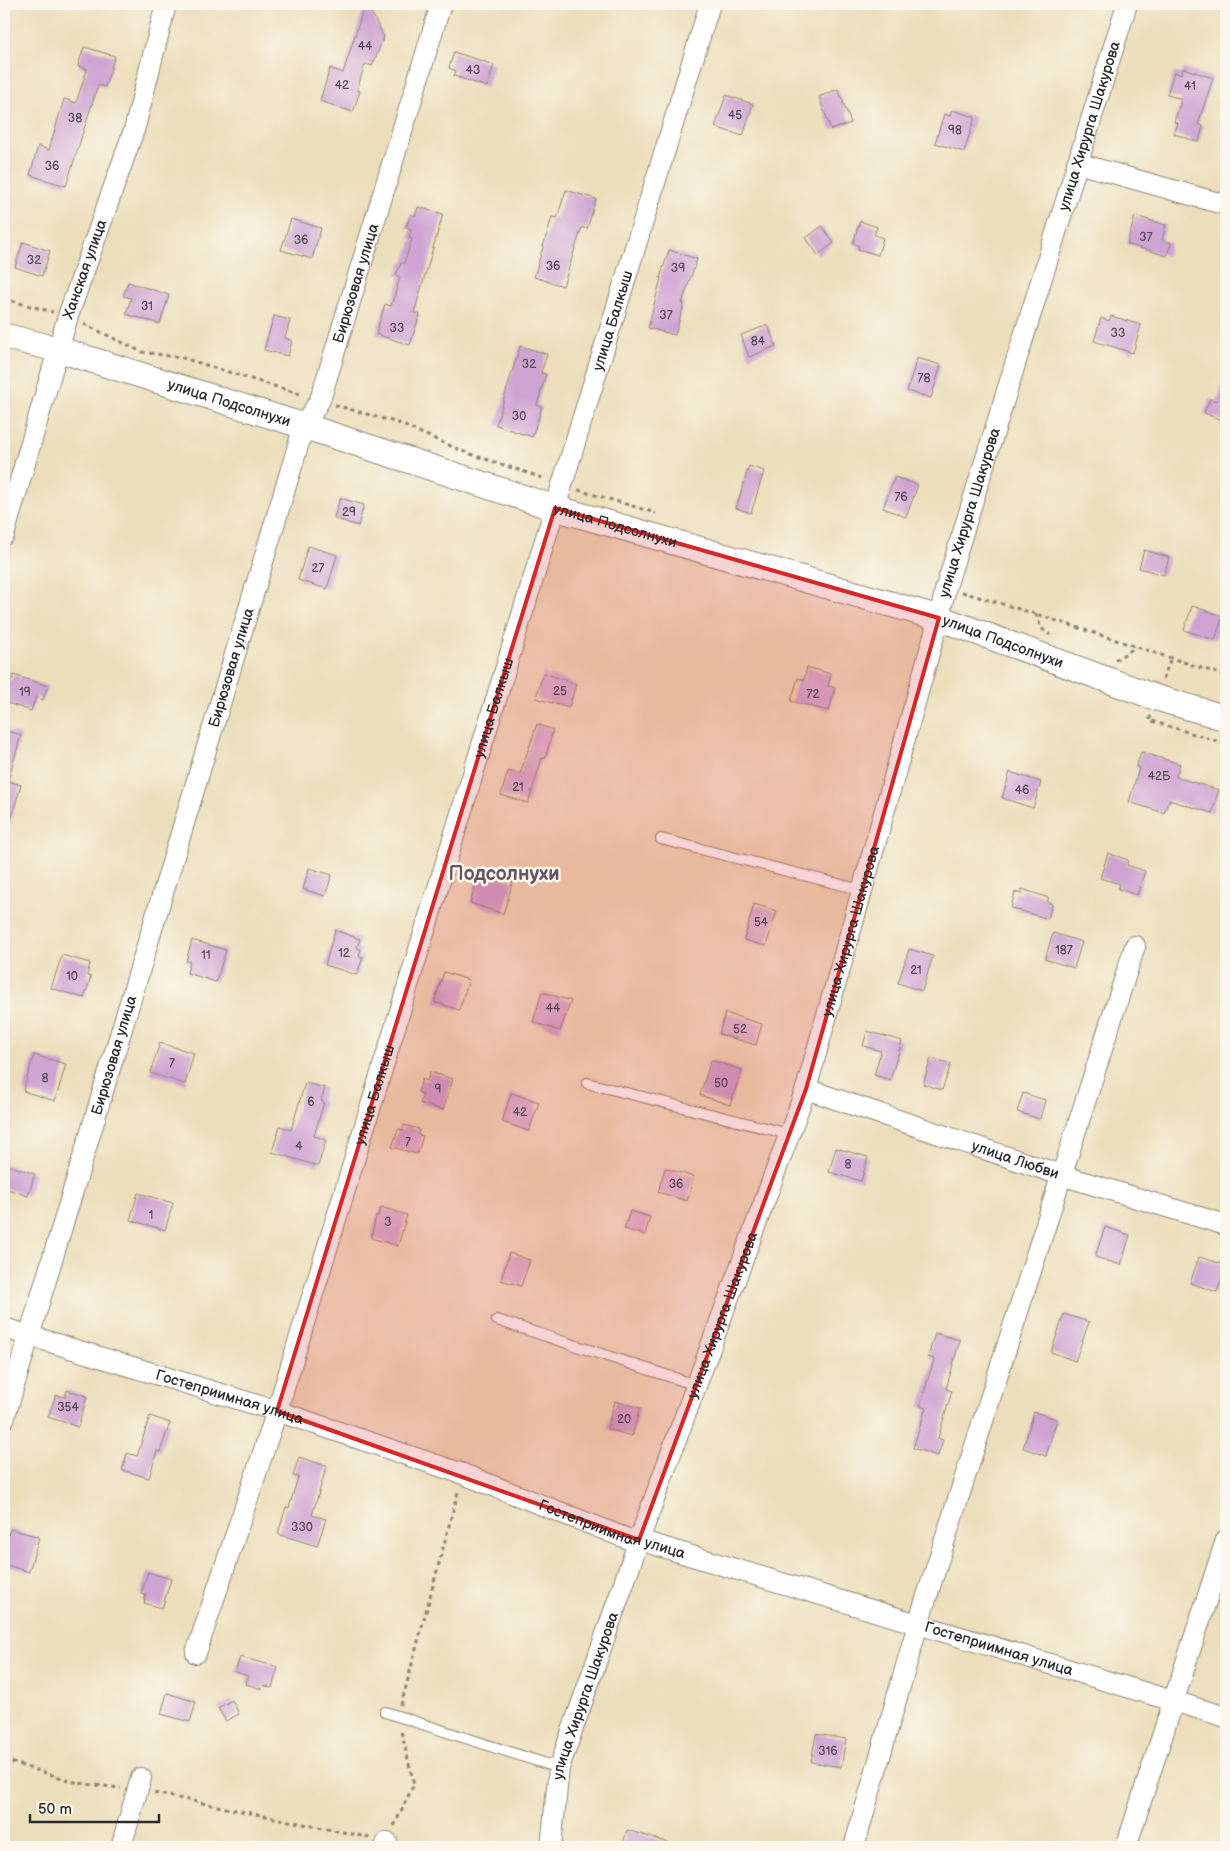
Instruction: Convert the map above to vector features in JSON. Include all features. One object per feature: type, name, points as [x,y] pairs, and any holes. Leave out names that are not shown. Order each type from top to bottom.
[{"type":"street","name":"Ханская улица","points":[[4,535],[60,350],[68,316],[135,127],[166,4]]},
{"type":"street","name":"Бирюзовая улица","points":[[4,1419],[304,426],[320,400],[441,4]]},
{"type":"street","name":"улица Балкыш","points":[[196,1652],[277,1411],[710,4]]},
{"type":"street","name":"улица Хирурга Шакурова","points":[[551,1847],[559,1768],[639,1540],[806,1089],[939,618],[946,587],[1127,4]]},
{"type":"street","points":[[1077,163],[1226,204]]},
{"type":"street","name":"улица Подсолнухи","points":[[4,336],[60,350],[304,426],[559,496],[939,618],[1157,698],[1226,718]]},
{"type":"street","points":[[854,1847],[918,1624],[1060,1175],[1135,946]]},
{"type":"street","name":"улица Любви","points":[[806,1089],[1060,1175],[1226,1224]]},
{"type":"street","name":"Гостеприимная улица","points":[[4,1328],[277,1411],[463,1474],[628,1539],[639,1540],[1226,1717]]},
{"type":"street","points":[[1126,1847],[1172,1700],[1226,1540]]},
{"type":"street","points":[[121,1847],[140,1784]]},
{"type":"lane","points":[[661,839],[862,890]]},
{"type":"lane","points":[[587,1083],[789,1134]]},
{"type":"lane","points":[[497,1320],[696,1385]]},
{"type":"lane","points":[[385,1712],[559,1768]]},
{"type":"path","points":[[4,299],[68,316],[142,352],[182,358],[398,424],[559,496],[657,514]]},
{"type":"path","points":[[946,587],[1036,614],[1226,676]]},
{"type":"path","points":[[1112,662],[1136,647]]},
{"type":"path","points":[[4,1760],[78,1783],[140,1784],[386,1845],[414,1784],[398,1716],[463,1474]]},
{"type":"highlighted area","points":[[555,508],[939,618],[806,1089],[639,1540],[277,1411]]},
{"type":"building","points":[[365,4],[367,4],[384,37],[372,66],[365,64],[357,90],[360,91],[353,112],[320,101],[330,68],[343,73]]},
{"type":"building","points":[[84,47],[115,56],[105,87],[98,85],[66,186],[30,175],[38,146],[49,150],[64,99],[76,103],[87,69],[78,66]]},
{"type":"building","points":[[454,52],[494,65],[487,87],[454,76],[456,71],[449,68]]},
{"type":"building","points":[[1183,68],[1213,78],[1198,124],[1203,126],[1199,142],[1174,134],[1178,123],[1174,122],[1182,99],[1167,95],[1174,72],[1181,74]]},
{"type":"building","points":[[838,89],[851,123],[831,130],[819,97]]},
{"type":"building","points":[[726,95],[753,104],[743,136],[715,127]]},
{"type":"building","points":[[952,110],[975,117],[964,152],[935,143],[944,114],[950,116]]},
{"type":"building","points":[[566,190],[596,199],[587,229],[582,227],[563,286],[534,277],[552,217],[557,218]]},
{"type":"building","points":[[418,207],[443,214],[414,313],[420,314],[410,345],[376,334],[385,304],[391,306],[400,277],[396,275],[401,263],[404,263],[412,239],[409,238],[411,229],[406,227],[411,214],[415,216]]},
{"type":"building","points":[[1135,216],[1166,225],[1162,240],[1171,243],[1167,256],[1127,244]]},
{"type":"building","points":[[291,219],[321,228],[312,259],[281,250]]},
{"type":"building","points":[[860,221],[877,227],[874,235],[883,238],[878,255],[858,249],[859,246],[853,243]]},
{"type":"building","points":[[822,226],[834,243],[818,255],[806,238]]},
{"type":"building","points":[[23,242],[50,251],[42,276],[15,267]]},
{"type":"building","points":[[669,250],[697,259],[682,303],[684,303],[675,335],[648,328]]},
{"type":"building","points":[[128,282],[169,295],[160,324],[126,314],[131,298],[123,296]]},
{"type":"building","points":[[274,316],[290,320],[285,338],[292,341],[288,356],[264,350]]},
{"type":"building","points":[[1111,316],[1141,325],[1133,353],[1094,341],[1101,318],[1109,321]]},
{"type":"building","points":[[768,325],[776,346],[749,357],[741,335]]},
{"type":"building","points":[[520,346],[547,354],[541,373],[546,374],[537,405],[542,407],[532,437],[496,425]]},
{"type":"building","points":[[917,358],[941,365],[931,398],[907,391]]},
{"type":"building","points":[[1224,380],[1226,381],[1226,422],[1204,413],[1210,399],[1217,401]]},
{"type":"building","points":[[749,466],[764,471],[751,513],[736,508]]},
{"type":"building","points":[[895,477],[918,485],[906,517],[883,508]]},
{"type":"building","points":[[340,498],[364,505],[358,526],[334,518]]},
{"type":"building","points":[[308,546],[337,555],[327,589],[298,580]]},
{"type":"building","points":[[1144,550],[1169,557],[1164,575],[1139,568]]},
{"type":"building","points":[[1192,606],[1223,616],[1215,640],[1184,630]]},
{"type":"building","points":[[807,667],[831,674],[828,686],[835,688],[829,711],[791,701],[798,678],[804,680]]},
{"type":"building","points":[[543,673],[576,684],[569,708],[536,698]]},
{"type":"building","points":[[13,675],[48,686],[43,700],[36,697],[31,711],[4,702],[4,678],[12,680]]},
{"type":"building","points":[[537,724],[553,730],[545,759],[542,758],[528,803],[501,795],[508,771],[520,774]]},
{"type":"building","points":[[4,730],[21,735],[8,781],[21,785],[8,830],[4,829]]},
{"type":"building","points":[[1141,752],[1180,764],[1176,777],[1219,790],[1212,813],[1169,800],[1164,813],[1129,802],[1139,768],[1136,767]]},
{"type":"building","points":[[1010,772],[1041,782],[1033,808],[1002,798]]},
{"type":"building","points":[[1108,853],[1128,860],[1127,865],[1145,871],[1137,895],[1118,889],[1120,884],[1100,878]]},
{"type":"building","points":[[309,868],[332,875],[325,896],[303,889]]},
{"type":"building","points":[[480,871],[513,881],[503,914],[470,903]]},
{"type":"building","points":[[1022,889],[1049,898],[1047,902],[1052,904],[1048,919],[1011,908],[1015,892],[1021,894]]},
{"type":"building","points":[[754,904],[777,911],[766,946],[744,940]]},
{"type":"building","points":[[335,930],[360,939],[357,948],[361,949],[359,956],[363,957],[357,975],[325,965]]},
{"type":"building","points":[[1053,933],[1082,942],[1074,968],[1045,959]]},
{"type":"building","points":[[192,940],[226,950],[216,982],[187,973],[190,962],[186,961]]},
{"type":"building","points":[[909,949],[933,956],[922,991],[898,983]]},
{"type":"building","points":[[62,955],[90,963],[87,976],[91,977],[84,998],[51,988]]},
{"type":"building","points":[[444,972],[469,980],[459,1010],[434,1002]]},
{"type":"building","points":[[542,992],[571,1001],[560,1031],[533,1022]]},
{"type":"building","points":[[725,1013],[762,1024],[756,1045],[719,1034]]},
{"type":"building","points":[[867,1031],[902,1041],[890,1080],[874,1075],[881,1051],[863,1046]]},
{"type":"building","points":[[160,1043],[194,1053],[185,1084],[150,1073]]},
{"type":"building","points":[[34,1055],[66,1064],[55,1101],[23,1091]]},
{"type":"building","points":[[931,1058],[951,1064],[942,1090],[923,1084]]},
{"type":"building","points":[[711,1060],[742,1070],[730,1105],[700,1095]]},
{"type":"building","points":[[430,1072],[453,1079],[443,1110],[420,1103],[423,1094],[418,1092],[422,1079],[427,1081]]},
{"type":"building","points":[[305,1083],[325,1088],[321,1101],[324,1102],[314,1136],[326,1140],[318,1166],[272,1152],[280,1126],[291,1130]]},
{"type":"building","points":[[511,1093],[539,1102],[529,1131],[502,1122]]},
{"type":"building","points":[[1023,1093],[1045,1100],[1040,1119],[1017,1112]]},
{"type":"building","points":[[404,1125],[419,1129],[418,1135],[423,1136],[417,1154],[392,1147],[398,1129],[403,1130]]},
{"type":"building","points":[[836,1148],[868,1157],[861,1181],[829,1172]]},
{"type":"building","points":[[4,1164],[35,1174],[28,1196],[4,1188]]},
{"type":"building","points":[[665,1168],[694,1177],[687,1201],[658,1192]]},
{"type":"building","points":[[138,1193],[173,1203],[165,1230],[130,1220]]},
{"type":"building","points":[[381,1207],[407,1215],[398,1246],[371,1238],[376,1216],[378,1216]]},
{"type":"building","points":[[630,1211],[650,1217],[645,1235],[624,1229]]},
{"type":"building","points":[[1105,1227],[1130,1235],[1121,1265],[1095,1257]]},
{"type":"building","points":[[509,1253],[530,1260],[521,1286],[501,1280]]},
{"type":"building","points":[[1199,1257],[1226,1265],[1217,1292],[1190,1283]]},
{"type":"building","points":[[1064,1314],[1089,1322],[1075,1361],[1051,1352]]},
{"type":"building","points":[[935,1333],[960,1340],[946,1389],[952,1391],[938,1438],[943,1440],[938,1456],[913,1448],[926,1408],[920,1406],[934,1359],[928,1357]]},
{"type":"building","points":[[67,1390],[87,1396],[78,1427],[48,1417],[56,1395],[65,1397]]},
{"type":"building","points":[[615,1401],[640,1408],[632,1436],[607,1429]]},
{"type":"building","points":[[1034,1412],[1057,1419],[1046,1456],[1023,1448]]},
{"type":"building","points":[[150,1416],[170,1423],[160,1452],[157,1451],[149,1478],[122,1470],[127,1453],[137,1456]]},
{"type":"building","points":[[299,1457],[327,1466],[312,1515],[326,1519],[317,1546],[278,1534],[286,1507],[289,1508],[298,1477],[293,1476]]},
{"type":"building","points":[[10,1529],[39,1537],[29,1572],[4,1564],[4,1550]]},
{"type":"building","points":[[148,1572],[171,1579],[162,1608],[144,1603],[146,1595],[141,1594]]},
{"type":"building","points":[[240,1657],[278,1667],[272,1688],[263,1685],[262,1689],[246,1684],[248,1676],[235,1672]]},
{"type":"building","points":[[167,1693],[196,1702],[190,1722],[161,1714]]},
{"type":"building","points":[[232,1700],[239,1714],[226,1721],[218,1708]]},
{"type":"building","points":[[816,1734],[846,1739],[841,1767],[811,1762]]},
{"type":"building","points":[[627,1830],[672,1844],[671,1847],[622,1847]]},
{"type":"district","name":"Подсолнухи","points":[[504,873]]}]
